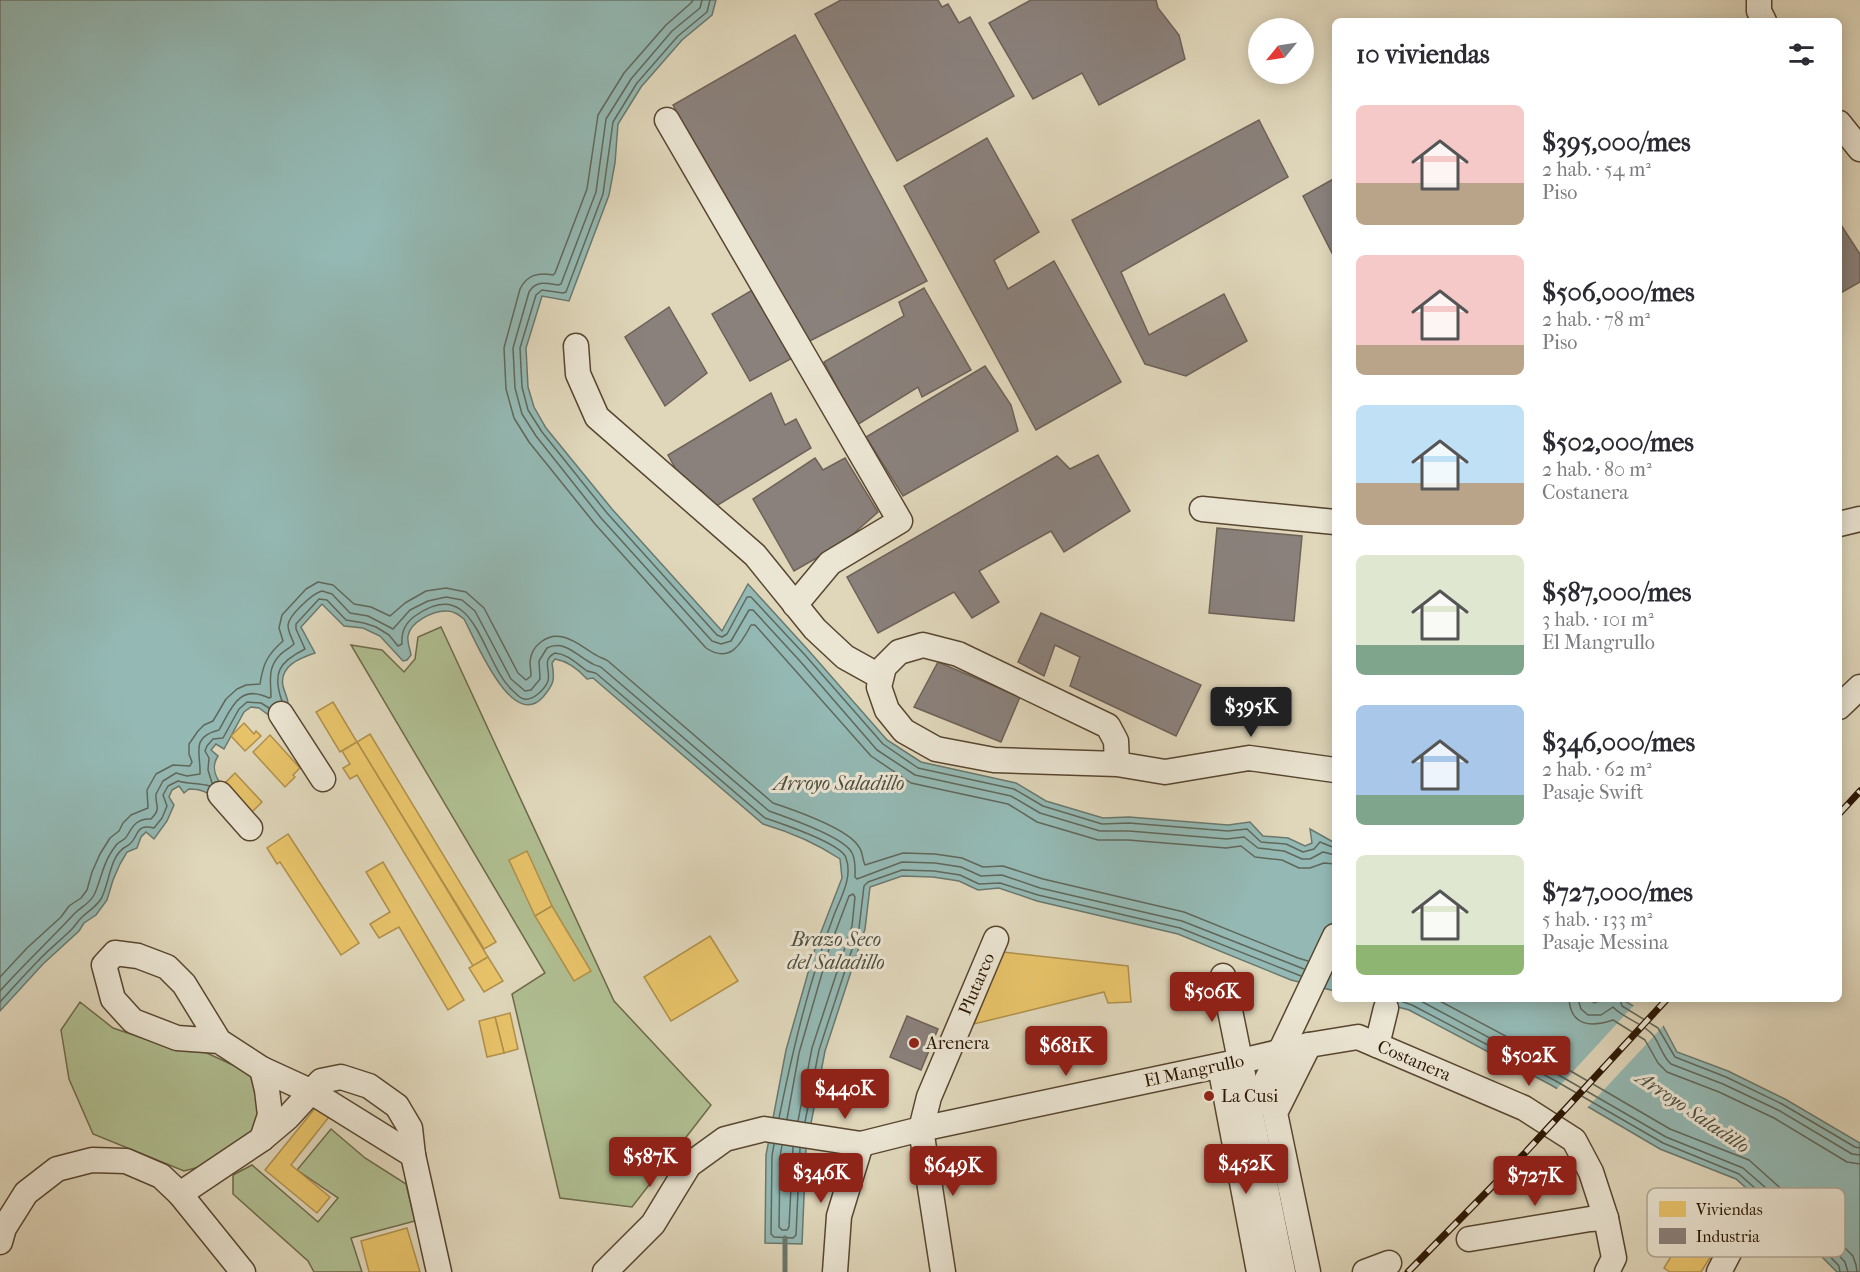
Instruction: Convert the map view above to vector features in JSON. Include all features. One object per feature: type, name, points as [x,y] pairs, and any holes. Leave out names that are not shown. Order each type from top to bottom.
[{"type":"street","points":[[1759,0],[1759,10],[1763,18]]},
{"type":"street","points":[[667,120],[900,521],[830,563],[795,605]]},
{"type":"street","points":[[1842,127],[1860,149]]},
{"type":"street","points":[[576,346],[578,374],[597,417],[755,555],[815,629],[845,657],[881,677]]},
{"type":"street","points":[[1202,509],[1332,522]]},
{"type":"street","points":[[1842,523],[1860,519]]},
{"type":"street","points":[[1117,764],[1116,741],[1107,726],[957,654],[923,645],[899,652],[884,667],[879,687],[886,710],[904,731],[936,749],[994,760],[1117,764],[1165,772],[1249,758],[1332,770]]},
{"type":"street","points":[[1842,704],[1860,687]]},
{"type":"street","points":[[281,714],[323,779]]},
{"type":"street","points":[[220,794],[250,828]]},
{"type":"street","name":"Plutarco","points":[[943,1272],[921,1129],[929,1097],[996,939]]},
{"type":"street","points":[[1252,1111],[1332,943]]},
{"type":"street","points":[[219,1041],[177,1038],[133,1022],[113,999],[104,965],[115,953],[138,956],[167,967],[184,984],[219,1041],[262,1069],[310,1090],[413,1155]]},
{"type":"street","points":[[1223,975],[1231,1063],[1259,1272]]},
{"type":"street","points":[[1377,1045],[1386,1008]]},
{"type":"street","name":"Costanera","points":[[1281,1052],[1358,1037],[1524,1108],[1574,1140],[1591,1172],[1606,1218],[1614,1258],[1607,1272]]},
{"type":"street","points":[[1308,1272],[1275,1113],[1309,1045]]},
{"type":"street","name":"El Mangrullo","points":[[861,1144],[921,1129],[1281,1052]]},
{"type":"street","points":[[1231,1063],[1252,1111],[1282,1272]]},
{"type":"street","points":[[262,1069],[270,1114],[262,1139]]},
{"type":"street","points":[[180,1194],[262,1139],[288,1116],[310,1090],[321,1081],[341,1077],[369,1086],[397,1106],[410,1128],[413,1155],[439,1272]]},
{"type":"street","points":[[605,1272],[653,1224],[690,1166],[725,1139],[764,1129],[861,1144],[839,1216],[836,1272]]},
{"type":"street","points":[[0,1242],[4,1228],[26,1193],[57,1168],[92,1160],[126,1161],[161,1176],[180,1194],[243,1272]]},
{"type":"street","points":[[1469,1239],[1606,1218]]},
{"type":"street","points":[[1719,1272],[1727,1257]]},
{"type":"street","points":[[1365,1272],[1389,1263]]},
{"type":"green space","points":[[441,627],[614,1001],[711,1105],[632,1207],[560,1198],[512,994],[545,973],[351,645],[382,650],[404,672],[415,659],[418,637]]},
{"type":"green space","points":[[80,1002],[113,1028],[160,1044],[198,1049],[235,1066],[253,1078],[260,1105],[256,1128],[238,1146],[207,1165],[184,1171],[93,1134],[69,1079],[61,1030]]},
{"type":"green space","points":[[331,1129],[365,1158],[406,1184],[415,1221],[351,1238],[362,1272],[314,1272],[308,1261],[233,1194],[233,1175],[252,1165],[318,1222],[338,1198],[297,1170]]},
{"type":"water","points":[[0,0],[716,0],[712,15],[682,40],[641,87],[618,124],[615,163],[609,195],[569,301],[542,296],[526,348],[528,387],[534,407],[546,428],[612,509],[722,631],[748,584],[887,740],[921,762],[1016,783],[1046,801],[1103,818],[1129,817],[1228,825],[1250,822],[1263,836],[1288,838],[1305,846],[1312,843],[1310,829],[1332,841],[1332,990],[1291,980],[1178,934],[1037,901],[999,888],[978,890],[959,881],[902,876],[870,887],[865,929],[825,1051],[806,1149],[802,1244],[765,1243],[766,1155],[786,1050],[816,945],[842,878],[840,859],[803,838],[763,824],[593,678],[587,679],[568,664],[555,659],[552,663],[553,682],[543,697],[531,705],[519,702],[507,693],[486,662],[464,619],[450,611],[429,615],[413,626],[408,636],[411,655],[403,661],[380,636],[363,628],[344,626],[322,604],[301,627],[315,653],[297,660],[284,673],[283,686],[288,700],[288,710],[274,719],[259,708],[251,707],[244,712],[224,749],[216,744],[211,750],[218,756],[214,769],[225,789],[216,799],[197,790],[189,789],[184,793],[179,786],[172,790],[169,797],[174,805],[167,821],[154,839],[146,832],[141,837],[137,848],[127,852],[113,880],[107,900],[96,915],[84,923],[79,931],[43,964],[0,1011]]},
{"type":"water","name":"Arroyo Saladillo","points":[[1379,1002],[1627,1002],[1662,1024],[1677,1052],[1728,1071],[1785,1099],[1860,1143],[1860,1272],[1837,1272],[1822,1257],[1845,1257],[1845,1188],[1746,1188],[1736,1179],[1660,1149],[1551,1085],[1409,1010]]},
{"type":"pier","points":[[1635,1004],[1665,1024],[1586,1109],[1555,1091]]},
{"type":"building: Viviendas","points":[[333,702],[357,742],[340,752],[316,712]]},
{"type":"building: Viviendas","points":[[244,723],[254,734],[256,731],[261,736],[245,751],[231,736]]},
{"type":"building: Viviendas","points":[[370,734],[496,942],[484,949],[357,742]]},
{"type":"building: Viviendas","points":[[270,735],[300,768],[285,787],[253,752]]},
{"type":"building: Viviendas","points":[[357,742],[488,957],[473,966],[357,775],[350,779],[343,768],[350,764],[342,751]]},
{"type":"building: Viviendas","points":[[235,773],[262,802],[252,812],[225,783]]},
{"type":"building: Viviendas","points":[[288,834],[359,943],[341,955],[280,862],[277,864],[267,848]]},
{"type":"building: Viviendas","points":[[527,851],[552,906],[535,916],[509,860]]},
{"type":"building: Viviendas","points":[[383,862],[464,1000],[448,1010],[399,927],[379,938],[370,924],[390,912],[366,872]]},
{"type":"building: Viviendas","points":[[552,906],[591,971],[574,981],[535,916]]},
{"type":"building: Viviendas","points":[[710,936],[738,981],[671,1021],[644,977]]},
{"type":"building: Viviendas","points":[[1003,952],[1128,966],[1131,1002],[1108,1003],[1104,992],[974,1024]]},
{"type":"building: Viviendas","points":[[488,957],[503,981],[484,992],[469,968]]},
{"type":"building: Viviendas","points":[[510,1013],[518,1049],[504,1053],[495,1017]]},
{"type":"building: Viviendas","points":[[495,1017],[504,1053],[487,1057],[479,1021]]},
{"type":"building: Viviendas","points":[[316,1107],[329,1117],[291,1165],[330,1197],[317,1213],[265,1170]]},
{"type":"building: Viviendas","points":[[407,1228],[420,1272],[369,1272],[361,1241]]},
{"type":"building: Viviendas","points":[[1671,1257],[1710,1257],[1701,1272],[1670,1272],[1664,1268]]},
{"type":"building: Industria","points":[[841,0],[938,0],[942,7],[948,4],[959,23],[970,17],[1014,96],[897,161],[815,14]]},
{"type":"building: Industria","points":[[1031,0],[1156,0],[1158,8],[1179,35],[1185,59],[1099,105],[1082,73],[1033,99],[989,23]]},
{"type":"building: Industria","points":[[795,35],[927,281],[804,344],[673,105]]},
{"type":"building: Industria","points":[[1259,120],[1288,177],[1121,272],[1149,335],[1224,294],[1247,341],[1186,376],[1145,364],[1072,220]]},
{"type":"building: Industria","points":[[987,138],[1039,232],[994,260],[1008,289],[1054,261],[1121,382],[1036,430],[904,186]]},
{"type":"building: Industria","points":[[1332,180],[1332,253],[1303,196]]},
{"type":"building: Industria","points":[[1842,227],[1860,254],[1860,282],[1842,292]]},
{"type":"building: Industria","points":[[759,286],[798,355],[750,381],[712,314]]},
{"type":"building: Industria","points":[[924,288],[971,370],[922,397],[918,387],[857,425],[824,362],[904,316],[899,302]]},
{"type":"building: Industria","points":[[669,307],[707,373],[665,406],[625,337]]},
{"type":"building: Industria","points":[[985,366],[1011,405],[1018,431],[903,496],[866,437]]},
{"type":"building: Industria","points":[[771,393],[785,425],[796,419],[811,448],[713,508],[701,490],[691,497],[668,455]]},
{"type":"building: Industria","points":[[1098,455],[1130,511],[1064,552],[1051,531],[979,571],[999,602],[972,618],[954,592],[878,633],[847,577],[1057,456],[1070,469]]},
{"type":"building: Industria","points":[[815,458],[823,470],[845,458],[878,512],[843,543],[794,571],[753,499]]},
{"type":"building: Industria","points":[[1217,528],[1302,536],[1294,621],[1209,613]]},
{"type":"building: Industria","points":[[1041,613],[1201,685],[1176,736],[1070,686],[1080,657],[1055,645],[1044,676],[1018,662]]},
{"type":"building: Industria","points":[[938,662],[1020,697],[1001,742],[914,707]]},
{"type":"building: Industria","name":"Arenera","points":[[907,1016],[938,1029],[921,1070],[890,1057]]},
{"type":"waterway","name":"Brazo Seco del Saladillo","points":[[785,1238],[785,1272]]},
{"type":"railway","points":[[1842,811],[1860,791]]},
{"type":"railway","points":[[1408,1272],[1524,1154],[1664,1002]]},
{"type":"place","name":"Arenera","points":[[914,1043]]},
{"type":"place","name":"La Cusi","points":[[1209,1096]]}]
